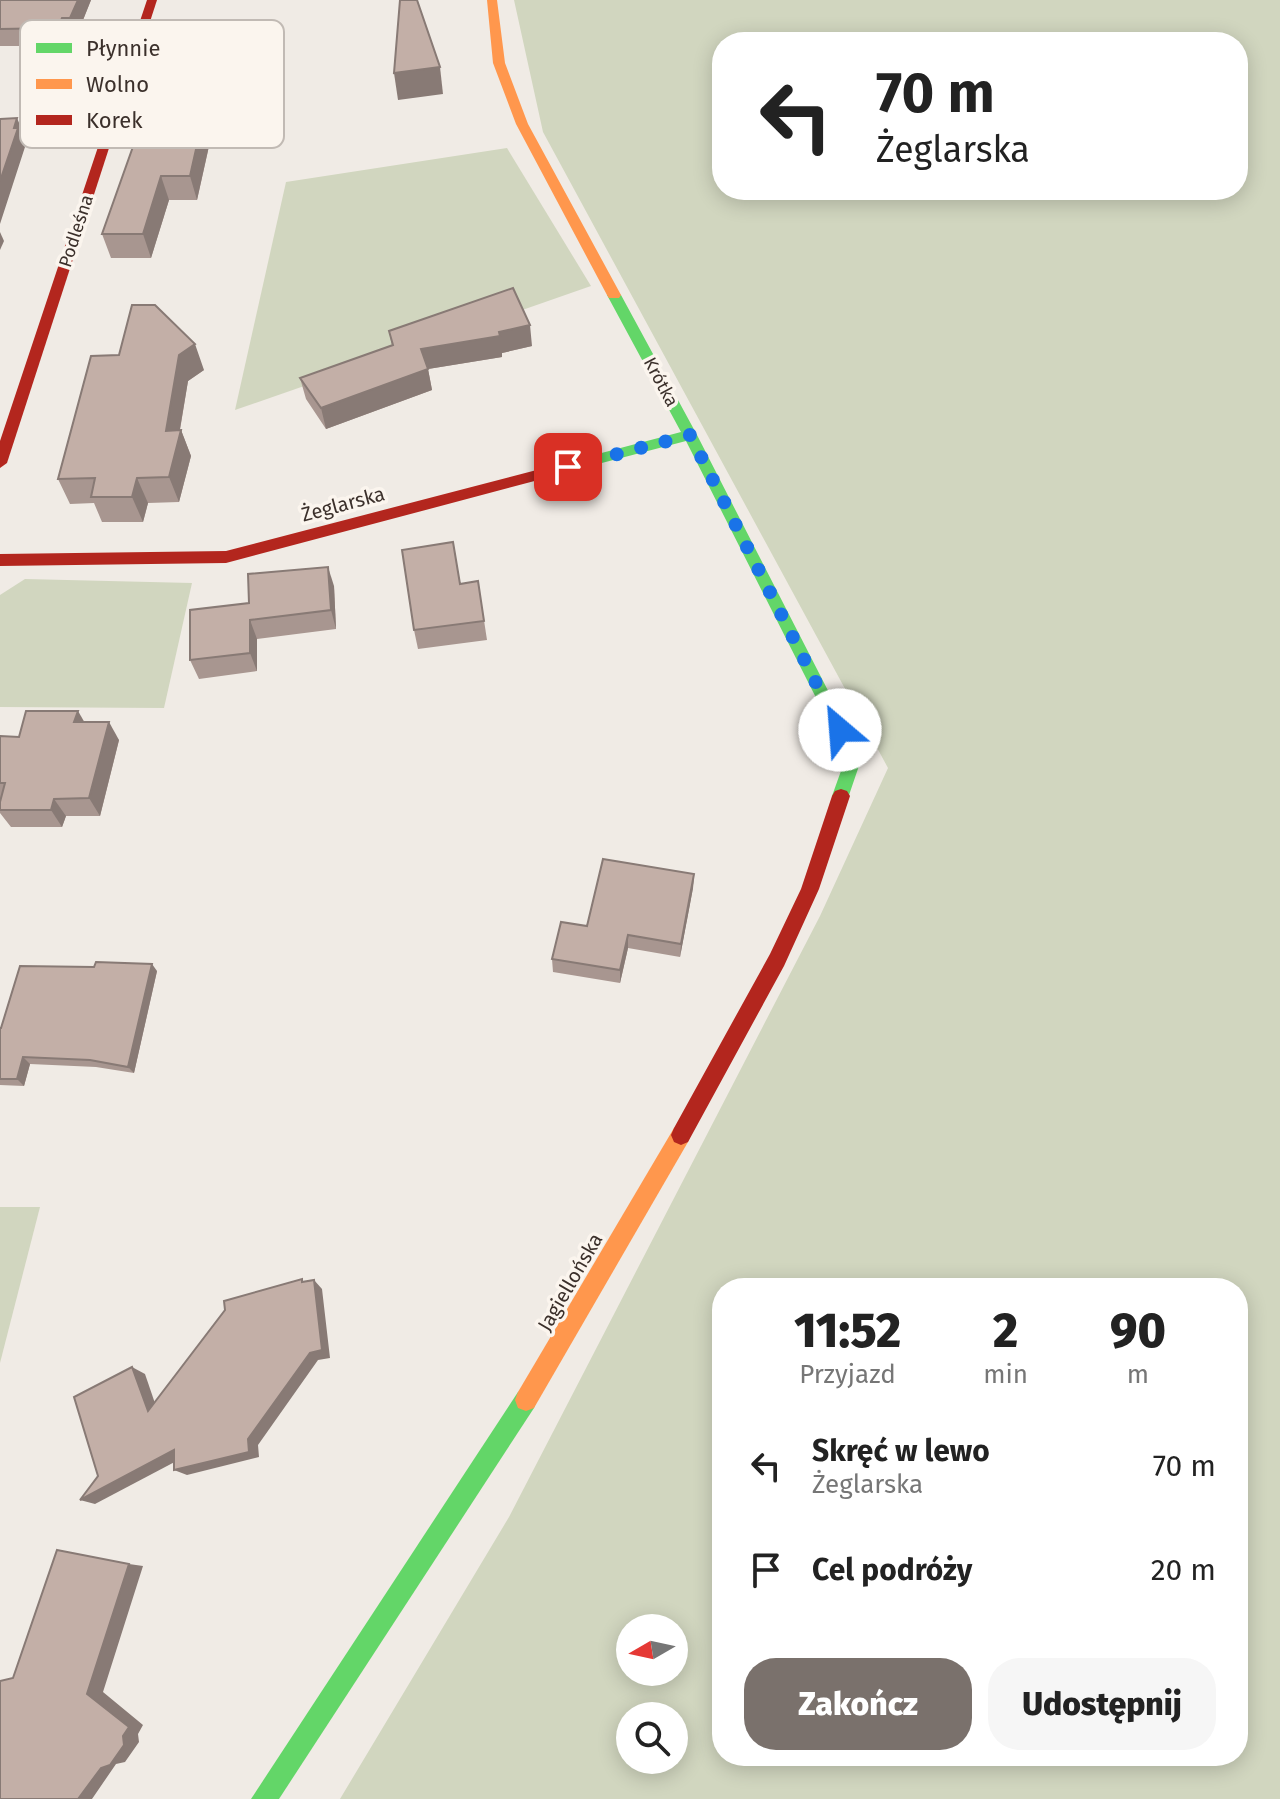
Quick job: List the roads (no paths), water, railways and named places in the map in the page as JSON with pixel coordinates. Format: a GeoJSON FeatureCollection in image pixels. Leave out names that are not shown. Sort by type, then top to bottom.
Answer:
{"type":"FeatureCollection","features":[{"type":"Feature","properties":{"kind":"street","name":"Podleśna"},"geometry":{"type":"LineString","coordinates":[[145,20],[152,0]]}},
{"type":"Feature","properties":{"kind":"street","name":"Krótka"},"geometry":{"type":"LineString","coordinates":[[492,0],[499,63],[522,124],[690,435],[854,757]]}},
{"type":"Feature","properties":{"kind":"street","name":"Podleśna"},"geometry":{"type":"LineString","coordinates":[[0,463],[103,148]]}},
{"type":"Feature","properties":{"kind":"street","name":"Żeglarska"},"geometry":{"type":"LineString","coordinates":[[0,560],[226,557],[690,435]]}},
{"type":"Feature","properties":{"kind":"street","name":"Jagiellońska"},"geometry":{"type":"LineString","coordinates":[[264,1799],[528,1397],[676,1144],[777,960],[810,889],[854,757]]}}]}
